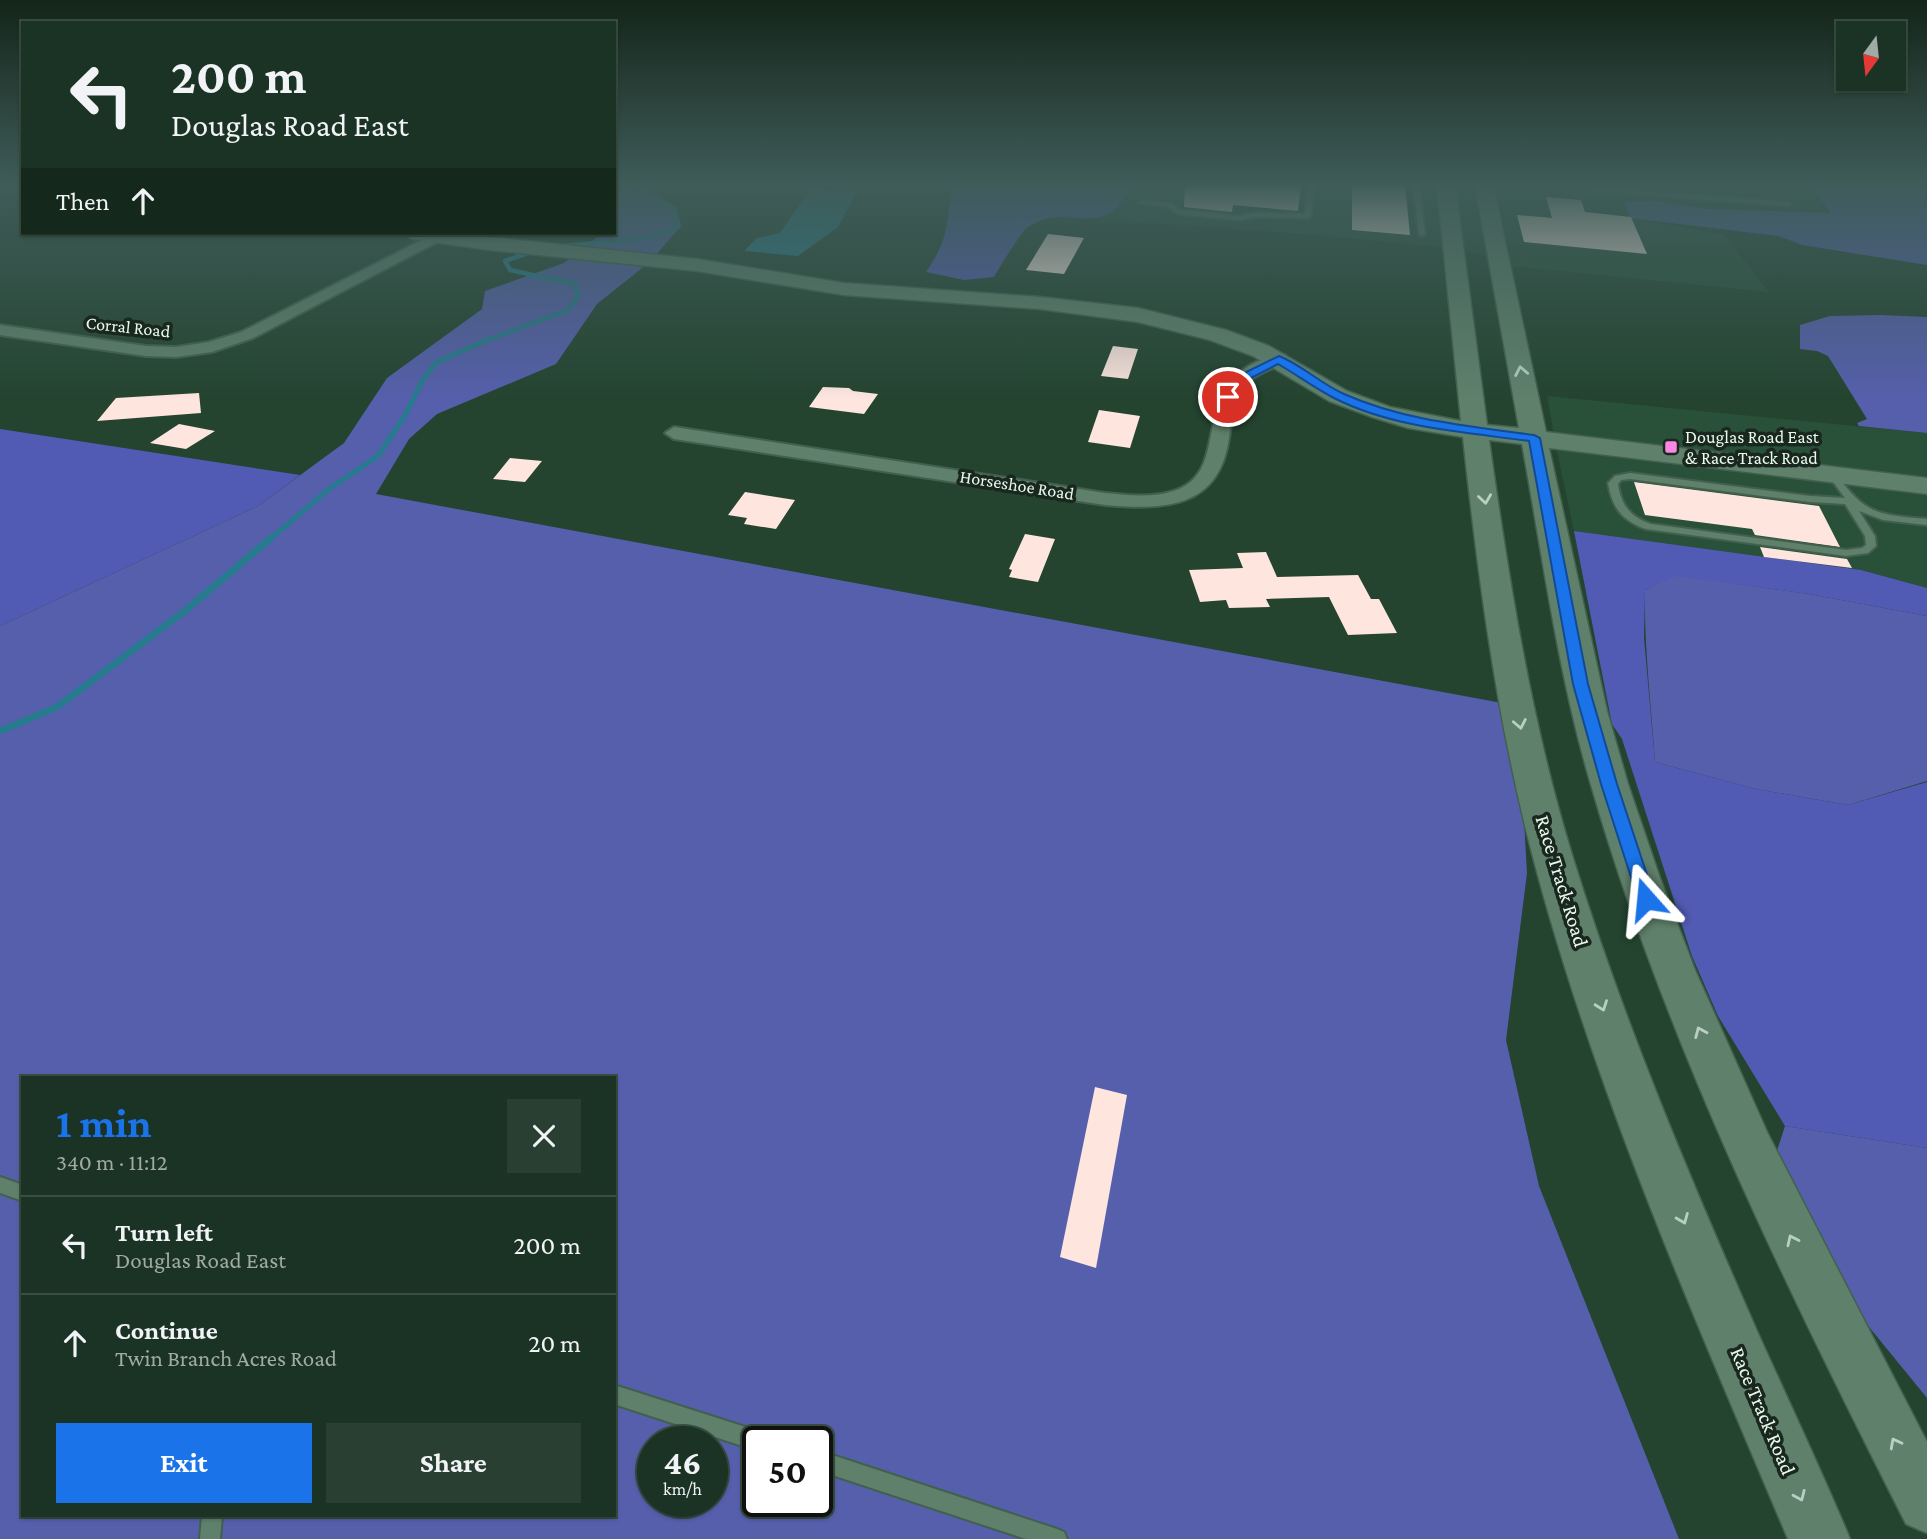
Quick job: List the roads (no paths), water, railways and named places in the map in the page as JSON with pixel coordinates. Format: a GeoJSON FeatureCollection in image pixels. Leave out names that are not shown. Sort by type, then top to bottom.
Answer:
{"type":"FeatureCollection","features":[{"type":"Feature","properties":{"kind":"main road"},"geometry":{"type":"LineString","coordinates":[[621,257],[697,265],[844,289],[1108,310],[1218,335],[1279,359],[1329,391],[1408,420],[1476,431],[1927,486]]}},
{"type":"Feature","properties":{"kind":"main road","name":"Race Track Road"},"geometry":{"type":"LineString","coordinates":[[1455,257],[1505,639],[1520,725],[1538,801],[1579,942],[1647,1132],[1742,1364],[1819,1539]]}},
{"type":"Feature","properties":{"kind":"main road"},"geometry":{"type":"LineString","coordinates":[[1498,257],[1581,684],[1609,784],[1646,899],[1741,1129],[1796,1250],[1927,1503]]}},
{"type":"Feature","properties":{"kind":"street","name":"Corral Road"},"geometry":{"type":"LineString","coordinates":[[0,330],[146,351],[176,352],[212,347],[247,335],[398,257]]}},
{"type":"Feature","properties":{"kind":"street","name":"Horseshoe Road"},"geometry":{"type":"LineString","coordinates":[[674,433],[1105,499],[1154,501],[1187,493],[1207,477],[1214,465],[1228,397],[1234,386],[1257,369],[1279,359]]}},
{"type":"Feature","properties":{"kind":"lane"},"geometry":{"type":"LineString","coordinates":[[1833,475],[1848,501],[1870,536],[1871,546],[1865,551],[1846,553],[1634,523],[1620,510],[1613,483],[1618,478],[1644,477],[1810,499],[1848,501],[1857,508],[1875,514],[1927,522]]}},
{"type":"Feature","properties":{"kind":"lane"},"geometry":{"type":"LineString","coordinates":[[0,1185],[21,1192]]}},
{"type":"Feature","properties":{"kind":"lane"},"geometry":{"type":"LineString","coordinates":[[616,1395],[742,1436]]}},
{"type":"Feature","properties":{"kind":"lane"},"geometry":{"type":"LineString","coordinates":[[833,1465],[1057,1539]]}},
{"type":"Feature","properties":{"kind":"lane"},"geometry":{"type":"LineString","coordinates":[[210,1539],[212,1517]]}},
{"type":"Feature","properties":{"kind":"waterway"},"geometry":{"type":"LineString","coordinates":[[485,341],[568,310],[578,297],[575,284],[510,270],[505,261],[517,257]]}},
{"type":"Feature","properties":{"kind":"waterway"},"geometry":{"type":"LineString","coordinates":[[269,540],[329,489],[378,456],[406,414],[422,381],[437,362],[489,339]]}},
{"type":"Feature","properties":{"kind":"waterway"},"geometry":{"type":"LineString","coordinates":[[0,731],[57,707],[186,610],[271,538]]}},
{"type":"Feature","properties":{"kind":"place","name":"Douglas Road East & Race Track Road"},"geometry":{"type":"Point","coordinates":[1671,447]}}]}
